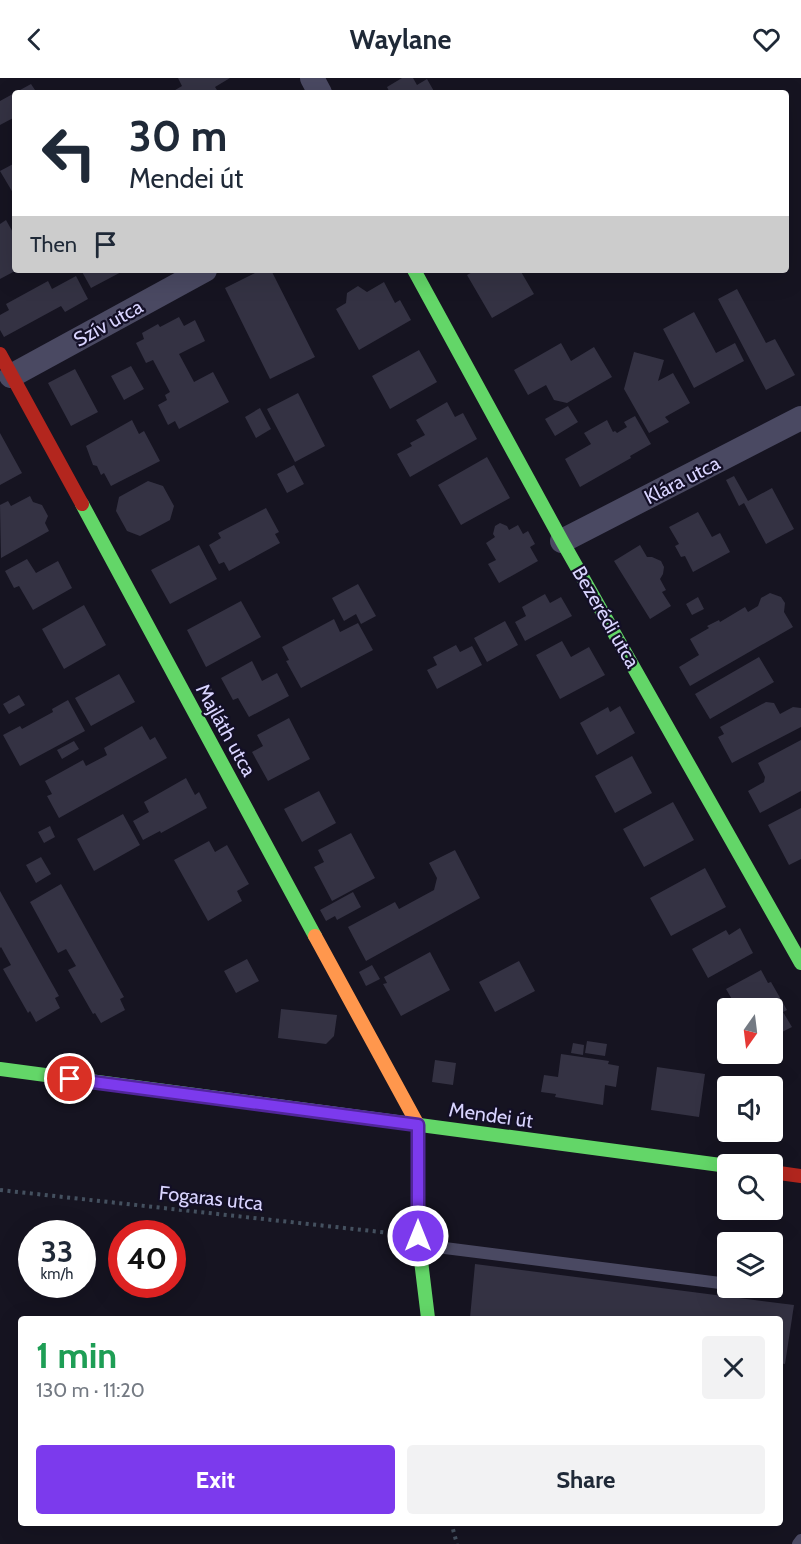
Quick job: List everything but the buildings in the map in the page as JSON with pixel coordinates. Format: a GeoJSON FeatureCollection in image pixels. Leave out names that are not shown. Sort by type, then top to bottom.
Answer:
{"type":"FeatureCollection","features":[{"type":"Feature","properties":{"kind":"street","name":"Szív utca"},"geometry":{"type":"LineString","coordinates":[[11,376],[200,273]]}},
{"type":"Feature","properties":{"kind":"street","name":"Bezerédi utca"},"geometry":{"type":"LineString","coordinates":[[416,273],[562,541],[801,963]]}},
{"type":"Feature","properties":{"kind":"street","name":"Majláth utca"},"geometry":{"type":"LineString","coordinates":[[0,354],[418,1125]]}},
{"type":"Feature","properties":{"kind":"street","name":"Klára utca"},"geometry":{"type":"LineString","coordinates":[[562,541],[801,418]]}},
{"type":"Feature","properties":{"kind":"street","name":"Mendei út"},"geometry":{"type":"LineString","coordinates":[[0,1069],[717,1165]]}},
{"type":"Feature","properties":{"kind":"street"},"geometry":{"type":"LineString","coordinates":[[418,1125],[419,1241],[428,1316]]}},
{"type":"Feature","properties":{"kind":"street"},"geometry":{"type":"LineString","coordinates":[[783,1174],[801,1176]]}},
{"type":"Feature","properties":{"kind":"lane"},"geometry":{"type":"LineString","coordinates":[[419,1241],[717,1282]]}},
{"type":"Feature","properties":{"kind":"lane"},"geometry":{"type":"LineString","coordinates":[[798,1544],[801,1540]]}},
{"type":"Feature","properties":{"kind":"path","name":"Fogaras utca"},"geometry":{"type":"LineString","coordinates":[[0,1190],[419,1241]]}},
{"type":"Feature","properties":{"kind":"path"},"geometry":{"type":"LineString","coordinates":[[452,1526],[457,1544]]}},
{"type":"Feature","properties":{"kind":"traffic: fast"},"geometry":{"type":"LineString","coordinates":[[416,273],[562,541],[801,963]]}},
{"type":"Feature","properties":{"kind":"traffic: fast"},"geometry":{"type":"LineString","coordinates":[[82,504],[315,936]]}},
{"type":"Feature","properties":{"kind":"traffic: fast"},"geometry":{"type":"LineString","coordinates":[[0,1069],[717,1165]]}},
{"type":"Feature","properties":{"kind":"traffic: fast"},"geometry":{"type":"LineString","coordinates":[[418,1190],[418,1236],[428,1316]]}},
{"type":"Feature","properties":{"kind":"traffic: slow"},"geometry":{"type":"LineString","coordinates":[[315,936],[418,1125],[418,1190]]}},
{"type":"Feature","properties":{"kind":"traffic: jam"},"geometry":{"type":"LineString","coordinates":[[0,354],[82,504]]}},
{"type":"Feature","properties":{"kind":"traffic: jam"},"geometry":{"type":"LineString","coordinates":[[783,1174],[801,1176]]}},
{"type":"Feature","properties":{"kind":"route"},"geometry":{"type":"LineString","coordinates":[[70,1079],[418,1125],[418,1236]]}}]}
